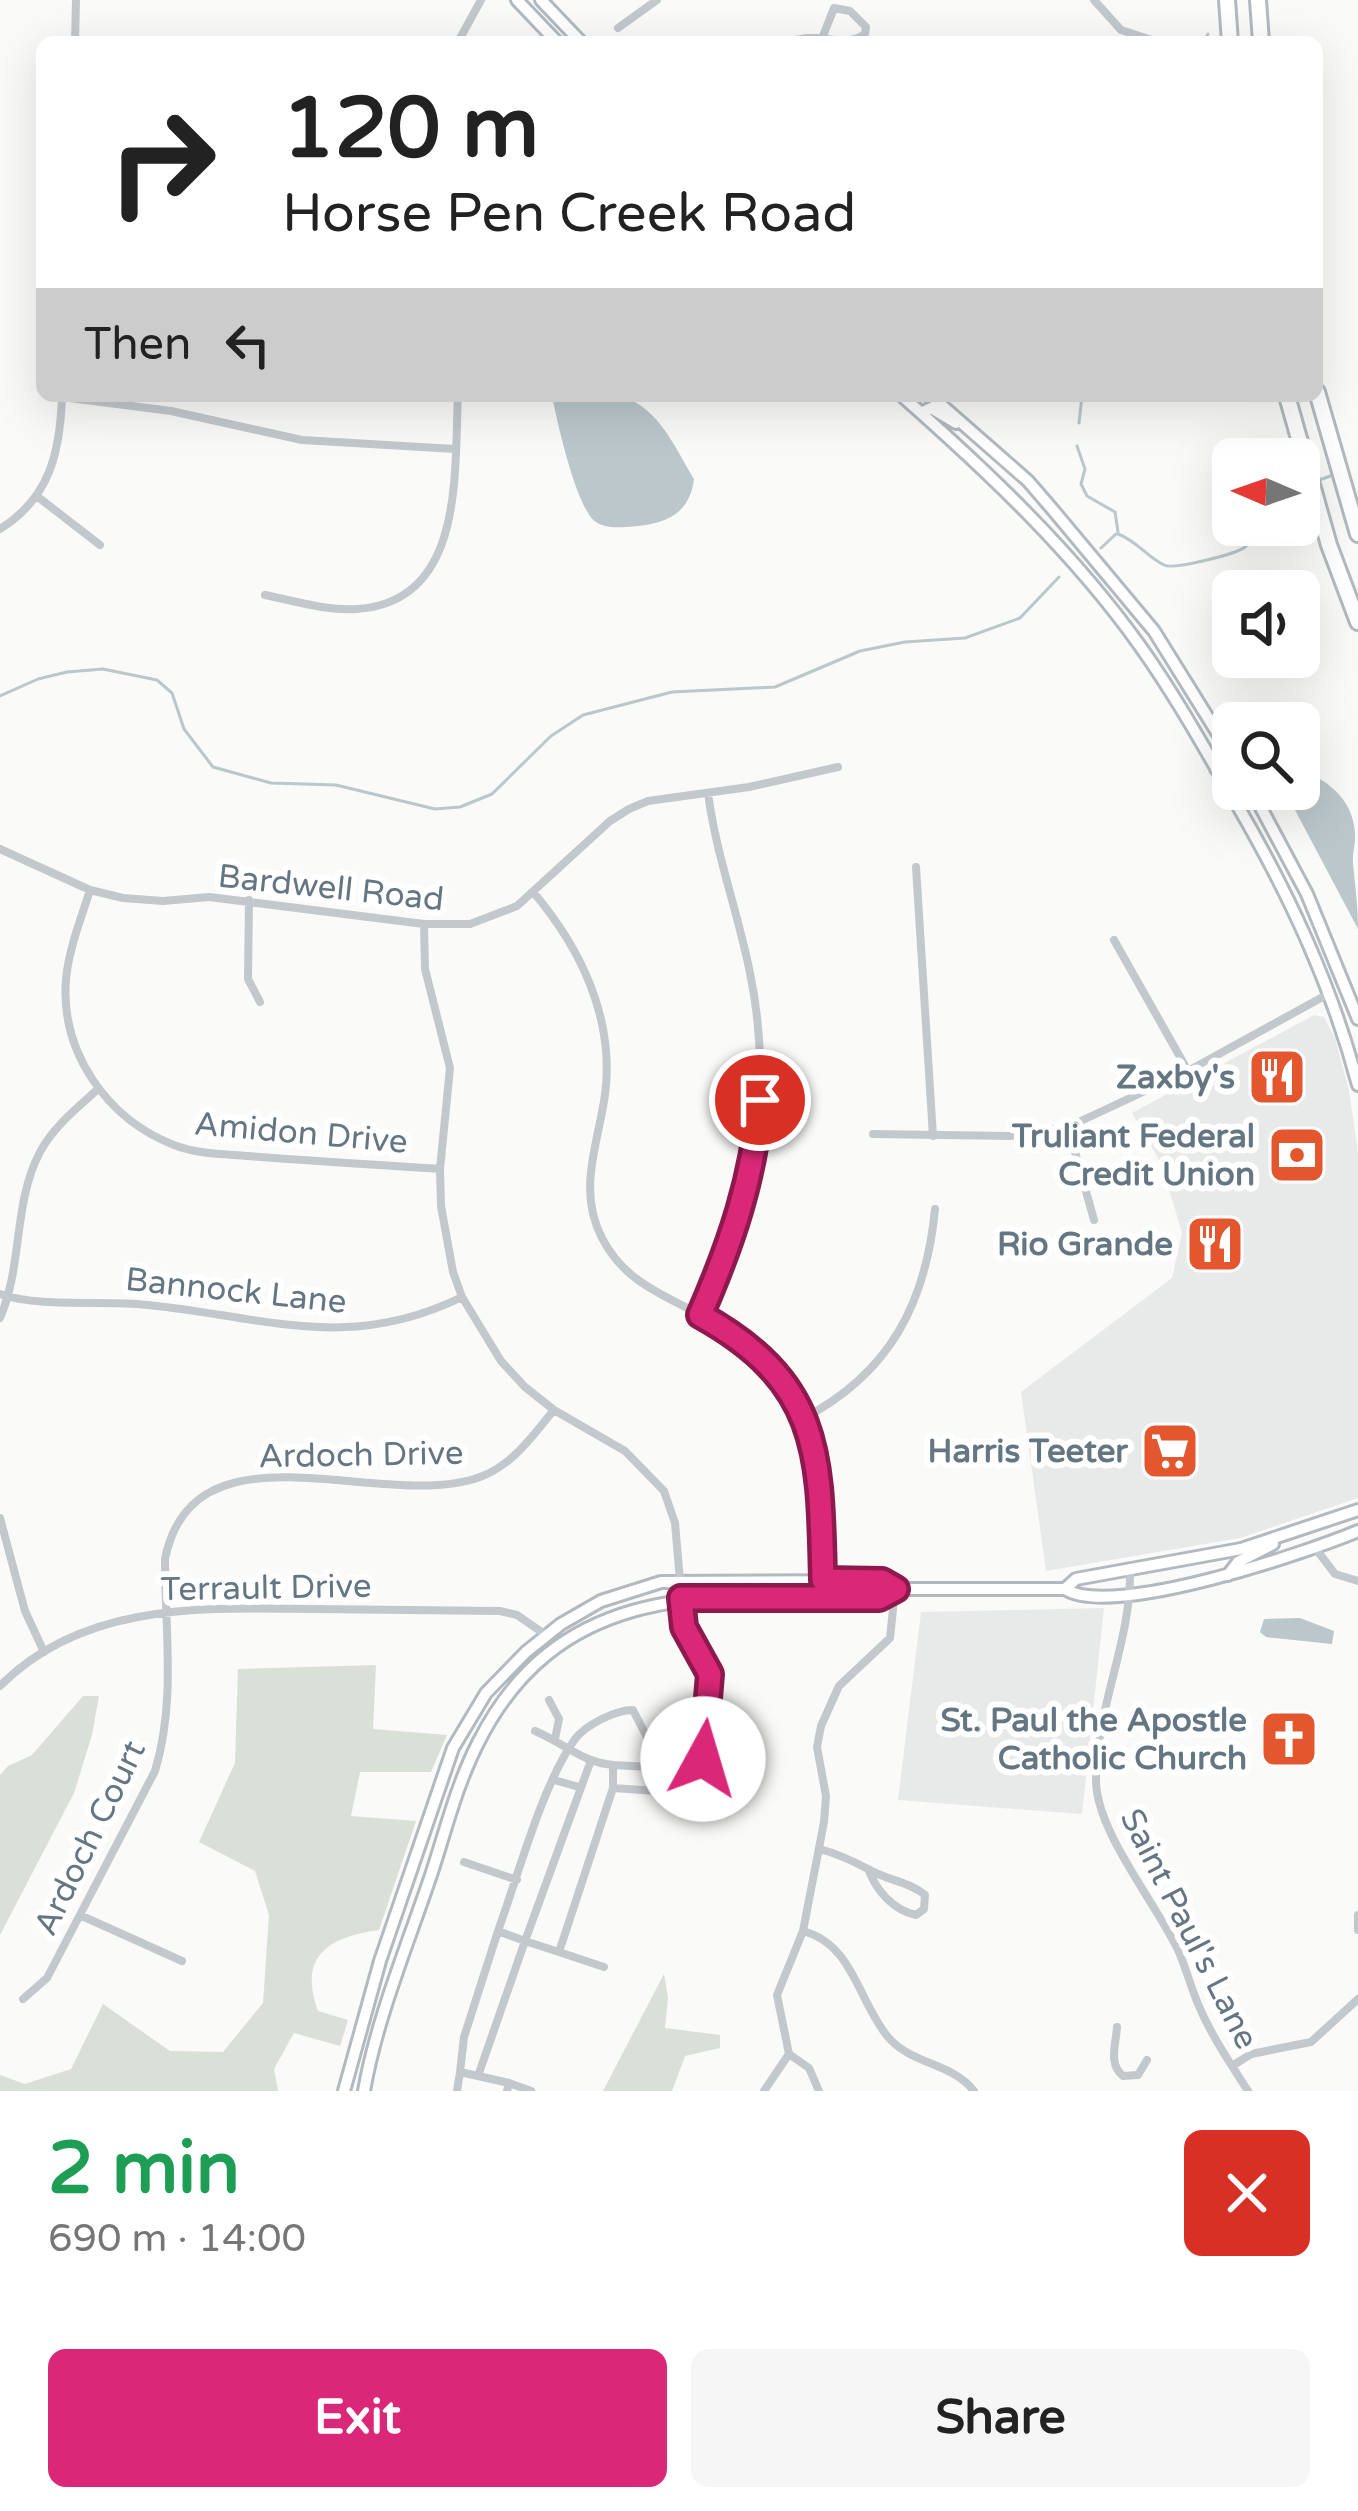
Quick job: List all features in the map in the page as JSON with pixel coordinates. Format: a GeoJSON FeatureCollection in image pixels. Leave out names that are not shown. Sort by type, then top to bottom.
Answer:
{"type":"FeatureCollection","features":[{"type":"Feature","properties":{"kind":"highway"},"geometry":{"type":"LineString","coordinates":[[1227,0],[1230,36]]}},
{"type":"Feature","properties":{"kind":"highway"},"geometry":{"type":"LineString","coordinates":[[1258,0],[1261,36]]}},
{"type":"Feature","properties":{"kind":"highway"},"geometry":{"type":"LineString","coordinates":[[1289,402],[1329,545],[1358,622]]}},
{"type":"Feature","properties":{"kind":"highway"},"geometry":{"type":"LineString","coordinates":[[1320,402],[1358,534]]}},
{"type":"Feature","properties":{"kind":"street"},"geometry":{"type":"LineString","coordinates":[[75,36],[76,0]]}},
{"type":"Feature","properties":{"kind":"street"},"geometry":{"type":"LineString","coordinates":[[461,36],[482,0]]}},
{"type":"Feature","properties":{"kind":"street"},"geometry":{"type":"LineString","coordinates":[[517,0],[550,36]]}},
{"type":"Feature","properties":{"kind":"street"},"geometry":{"type":"LineString","coordinates":[[541,0],[575,36]]}},
{"type":"Feature","properties":{"kind":"street"},"geometry":{"type":"LineString","coordinates":[[1094,0],[1121,30],[1139,36]]}},
{"type":"Feature","properties":{"kind":"street"},"geometry":{"type":"LineString","coordinates":[[618,28],[654,1]]}},
{"type":"Feature","properties":{"kind":"street"},"geometry":{"type":"LineString","coordinates":[[823,36],[834,8],[850,11],[866,26],[861,36]]}},
{"type":"Feature","properties":{"kind":"street"},"geometry":{"type":"LineString","coordinates":[[0,529],[38,497],[59,443],[62,402]]}},
{"type":"Feature","properties":{"kind":"street"},"geometry":{"type":"LineString","coordinates":[[106,402],[302,440],[455,449]]}},
{"type":"Feature","properties":{"kind":"street"},"geometry":{"type":"LineString","coordinates":[[265,596],[354,610],[378,605],[411,588],[435,562],[450,523],[458,402]]}},
{"type":"Feature","properties":{"kind":"street"},"geometry":{"type":"LineString","coordinates":[[909,402],[1008,492],[1137,641],[1212,763]]}},
{"type":"Feature","properties":{"kind":"street"},"geometry":{"type":"LineString","coordinates":[[938,402],[1053,510],[1154,632],[1212,725]]}},
{"type":"Feature","properties":{"kind":"street"},"geometry":{"type":"LineString","coordinates":[[921,413],[931,408],[965,426]]}},
{"type":"Feature","properties":{"kind":"street"},"geometry":{"type":"LineString","coordinates":[[969,455],[1003,477],[1011,468]]}},
{"type":"Feature","properties":{"kind":"street"},"geometry":{"type":"LineString","coordinates":[[38,497],[100,545]]}},
{"type":"Feature","properties":{"kind":"street","name":"Bardwell Road"},"geometry":{"type":"LineString","coordinates":[[0,850],[90,890],[123,898],[249,900],[424,924],[470,925],[503,914],[534,893],[629,809],[838,767]]}},
{"type":"Feature","properties":{"kind":"street"},"geometry":{"type":"LineString","coordinates":[[700,1315],[740,1218],[757,1136],[762,1058],[749,968],[715,844],[708,793]]}},
{"type":"Feature","properties":{"kind":"street"},"geometry":{"type":"LineString","coordinates":[[1239,810],[1282,886],[1330,993],[1358,1084]]}},
{"type":"Feature","properties":{"kind":"street"},"geometry":{"type":"LineString","coordinates":[[1263,810],[1352,984],[1358,1019]]}},
{"type":"Feature","properties":{"kind":"street"},"geometry":{"type":"LineString","coordinates":[[916,867],[933,1136]]}},
{"type":"Feature","properties":{"kind":"street","name":"Amidon Drive"},"geometry":{"type":"LineString","coordinates":[[90,890],[71,950],[66,1005],[79,1057],[98,1089],[120,1112],[177,1147],[214,1154],[440,1169]]}},
{"type":"Feature","properties":{"kind":"street"},"geometry":{"type":"LineString","coordinates":[[534,893],[562,926],[582,962],[601,1018],[605,1093],[589,1185],[594,1219],[615,1259],[634,1280],[739,1337],[781,1381],[804,1418],[820,1475],[823,1580]]}},
{"type":"Feature","properties":{"kind":"street"},"geometry":{"type":"LineString","coordinates":[[249,900],[248,979],[260,1002]]}},
{"type":"Feature","properties":{"kind":"street"},"geometry":{"type":"LineString","coordinates":[[424,924],[425,971],[450,1068],[440,1169],[446,1245],[462,1297],[501,1360],[554,1410],[625,1451],[664,1491],[675,1523],[684,1627],[710,1674],[700,1794],[613,1787]]}},
{"type":"Feature","properties":{"kind":"street"},"geometry":{"type":"LineString","coordinates":[[1114,940],[1188,1071]]}},
{"type":"Feature","properties":{"kind":"street"},"geometry":{"type":"LineString","coordinates":[[873,1134],[1010,1136],[1068,1127],[1188,1071],[1352,984]]}},
{"type":"Feature","properties":{"kind":"street"},"geometry":{"type":"LineString","coordinates":[[0,1318],[31,1174],[58,1126],[98,1089]]}},
{"type":"Feature","properties":{"kind":"street"},"geometry":{"type":"LineString","coordinates":[[1068,1127],[1094,1220]]}},
{"type":"Feature","properties":{"kind":"street"},"geometry":{"type":"LineString","coordinates":[[804,1418],[839,1399],[874,1366],[906,1320],[924,1278],[935,1209]]}},
{"type":"Feature","properties":{"kind":"street","name":"Bannock Lane"},"geometry":{"type":"LineString","coordinates":[[4,1295],[154,1306],[267,1324],[362,1328],[404,1322],[462,1297]]}},
{"type":"Feature","properties":{"kind":"street","name":"Ardoch Drive"},"geometry":{"type":"LineString","coordinates":[[165,1611],[170,1537],[187,1508],[207,1490],[244,1480],[418,1485],[478,1478],[513,1457],[554,1410]]}},
{"type":"Feature","properties":{"kind":"street"},"geometry":{"type":"LineString","coordinates":[[1065,1589],[1076,1579],[1208,1557],[1358,1510]]}},
{"type":"Feature","properties":{"kind":"street"},"geometry":{"type":"LineString","coordinates":[[0,1518],[25,1611],[44,1652]]}},
{"type":"Feature","properties":{"kind":"street"},"geometry":{"type":"LineString","coordinates":[[364,2091],[464,1772],[494,1714],[547,1657],[581,1631],[625,1612],[681,1598],[879,1598],[896,1589],[1065,1589],[1078,1597],[1130,1593],[1228,1575],[1358,1532]]}},
{"type":"Feature","properties":{"kind":"street"},"geometry":{"type":"LineString","coordinates":[[1228,1575],[1234,1564],[1286,1535]]}},
{"type":"Feature","properties":{"kind":"street"},"geometry":{"type":"LineString","coordinates":[[1316,1549],[1335,1574],[1358,1581]]}},
{"type":"Feature","properties":{"kind":"street"},"geometry":{"type":"LineString","coordinates":[[1194,1583],[1205,1571],[1208,1557]]}},
{"type":"Feature","properties":{"kind":"street","name":"Saint Paul's Lane"},"geometry":{"type":"LineString","coordinates":[[1130,1572],[1130,1593],[1103,1708],[1098,1799],[1108,1826],[1178,1951],[1198,2004],[1248,2091]]}},
{"type":"Feature","properties":{"kind":"street"},"geometry":{"type":"LineString","coordinates":[[344,2091],[380,1961],[453,1748],[486,1693],[546,1635],[602,1601],[680,1579],[882,1581],[896,1589]]}},
{"type":"Feature","properties":{"kind":"street"},"geometry":{"type":"LineString","coordinates":[[820,2091],[809,2068],[789,2054],[777,1995],[803,1930],[820,1849],[826,1808],[818,1757],[821,1726],[839,1686],[890,1638],[896,1589]]}},
{"type":"Feature","properties":{"kind":"street","name":"Terrault Drive"},"geometry":{"type":"LineString","coordinates":[[0,1686],[44,1652],[124,1618],[165,1611],[500,1611],[517,1615],[546,1635]]}},
{"type":"Feature","properties":{"kind":"street","name":"Ardoch Court"},"geometry":{"type":"LineString","coordinates":[[23,2000],[47,1978],[155,1771],[169,1696],[165,1611]]}},
{"type":"Feature","properties":{"kind":"street"},"geometry":{"type":"LineString","coordinates":[[549,1700],[559,1719],[555,1738]]}},
{"type":"Feature","properties":{"kind":"street"},"geometry":{"type":"LineString","coordinates":[[457,2091],[464,2037],[498,1931],[573,1741],[590,1727],[623,1710],[633,1710],[657,1766]]}},
{"type":"Feature","properties":{"kind":"street"},"geometry":{"type":"LineString","coordinates":[[535,1731],[555,1738],[590,1763],[702,1770]]}},
{"type":"Feature","properties":{"kind":"street"},"geometry":{"type":"LineString","coordinates":[[478,2076],[590,1763]]}},
{"type":"Feature","properties":{"kind":"street"},"geometry":{"type":"LineString","coordinates":[[559,1952],[613,1787],[613,1765]]}},
{"type":"Feature","properties":{"kind":"street"},"geometry":{"type":"LineString","coordinates":[[554,1780],[579,1787]]}},
{"type":"Feature","properties":{"kind":"street"},"geometry":{"type":"LineString","coordinates":[[820,1849],[922,1892],[924,1910],[912,1915],[894,1904],[874,1883],[869,1870]]}},
{"type":"Feature","properties":{"kind":"street"},"geometry":{"type":"LineString","coordinates":[[464,1862],[517,1880]]}},
{"type":"Feature","properties":{"kind":"street"},"geometry":{"type":"LineString","coordinates":[[1358,1915],[1358,1930]]}},
{"type":"Feature","properties":{"kind":"street"},"geometry":{"type":"LineString","coordinates":[[82,1916],[182,1961]]}},
{"type":"Feature","properties":{"kind":"street"},"geometry":{"type":"LineString","coordinates":[[803,1930],[836,1946],[872,2014],[894,2043],[911,2056],[948,2069],[974,2091]]}},
{"type":"Feature","properties":{"kind":"street"},"geometry":{"type":"LineString","coordinates":[[498,1931],[604,1967]]}},
{"type":"Feature","properties":{"kind":"street"},"geometry":{"type":"LineString","coordinates":[[1232,2066],[1251,2054],[1311,2042],[1358,1999]]}},
{"type":"Feature","properties":{"kind":"street"},"geometry":{"type":"LineString","coordinates":[[1117,2026],[1117,2071],[1123,2076],[1138,2075],[1148,2060]]}},
{"type":"Feature","properties":{"kind":"street"},"geometry":{"type":"LineString","coordinates":[[764,2091],[789,2054]]}},
{"type":"Feature","properties":{"kind":"street"},"geometry":{"type":"LineString","coordinates":[[460,2072],[532,2091]]}},
{"type":"Feature","properties":{"kind":"shaded area"},"geometry":{"type":"Polygon","coordinates":[[[553,402],[635,402],[664,429],[694,479],[686,503],[670,517],[649,524],[601,525],[584,505],[553,402]]]}},
{"type":"Feature","properties":{"kind":"shaded area"},"geometry":{"type":"Polygon","coordinates":[[[1320,780],[1337,792],[1351,815],[1358,929],[1295,810],[1320,810],[1320,780]]]}},
{"type":"Feature","properties":{"kind":"shaded area"},"geometry":{"type":"Polygon","coordinates":[[[1314,1015],[1324,1017],[1335,1038],[1358,1153],[1358,1498],[1240,1538],[1046,1571],[1021,1392],[1172,1278],[1182,1233],[1162,1165],[1132,1113],[1314,1015]]]}},
{"type":"Feature","properties":{"kind":"shaded area"},"geometry":{"type":"Polygon","coordinates":[[[1104,1608],[1082,1814],[898,1800],[921,1612],[1104,1608]]]}},
{"type":"Feature","properties":{"kind":"shaded area"},"geometry":{"type":"Polygon","coordinates":[[[1300,1618],[1334,1631],[1332,1644],[1266,1637],[1260,1632],[1264,1619],[1300,1618]]]}},
{"type":"Feature","properties":{"kind":"shaded area"},"geometry":{"type":"Polygon","coordinates":[[[376,1665],[373,1729],[447,1735],[431,1772],[360,1772],[351,1816],[416,1821],[379,1930],[332,1944],[315,1963],[313,1992],[318,2011],[348,2020],[340,2046],[294,2033],[274,2069],[278,2091],[0,2091],[0,2075],[25,2084],[71,2069],[103,2004],[170,2051],[223,2052],[263,2003],[269,1915],[255,1871],[199,1842],[235,1763],[238,1669],[376,1665]]]}},
{"type":"Feature","properties":{"kind":"shaded area"},"geometry":{"type":"Polygon","coordinates":[[[83,1696],[99,1696],[74,1793],[0,1935],[0,1775],[32,1755],[83,1696]]]}},
{"type":"Feature","properties":{"kind":"shaded area"},"geometry":{"type":"Polygon","coordinates":[[[664,1974],[665,2028],[720,2035],[720,2048],[685,2056],[672,2091],[603,2091],[664,1974]]]}},
{"type":"Feature","properties":{"kind":"waterway"},"geometry":{"type":"LineString","coordinates":[[1079,423],[1081,402]]}},
{"type":"Feature","properties":{"kind":"waterway"},"geometry":{"type":"LineString","coordinates":[[1077,446],[1085,469],[1081,484],[1087,496],[1115,512],[1118,532]]}},
{"type":"Feature","properties":{"kind":"waterway"},"geometry":{"type":"LineString","coordinates":[[1320,480],[1333,475]]}},
{"type":"Feature","properties":{"kind":"waterway"},"geometry":{"type":"LineString","coordinates":[[1101,548],[1116,534]]}},
{"type":"Feature","properties":{"kind":"waterway"},"geometry":{"type":"LineString","coordinates":[[1118,534],[1170,566],[1246,546]]}},
{"type":"Feature","properties":{"kind":"waterway"},"geometry":{"type":"LineString","coordinates":[[0,696],[67,672],[103,669],[157,680],[172,693],[184,729],[213,767],[271,783],[336,785],[435,809],[460,807],[492,794],[551,736],[583,715],[672,692],[775,687],[860,651],[965,638],[1020,618],[1059,577]]}},
{"type":"Feature","properties":{"kind":"place","name":"Zaxby's"},"geometry":{"type":"Point","coordinates":[1277,1077]}},
{"type":"Feature","properties":{"kind":"place","name":"Truliant Federal Credit Union"},"geometry":{"type":"Point","coordinates":[1297,1155]}},
{"type":"Feature","properties":{"kind":"place","name":"Rio Grande"},"geometry":{"type":"Point","coordinates":[1215,1244]}},
{"type":"Feature","properties":{"kind":"place","name":"Harris Teeter"},"geometry":{"type":"Point","coordinates":[1170,1451]}},
{"type":"Feature","properties":{"kind":"place","name":"St. Paul the Apostle Catholic Church"},"geometry":{"type":"Point","coordinates":[1289,1739]}},
{"type":"Feature","properties":{"kind":"route"},"geometry":{"type":"LineString","coordinates":[[703,1759],[710,1674],[684,1627],[681,1598],[879,1598],[896,1589],[882,1581],[823,1580],[820,1475],[804,1418],[758,1355],[739,1337],[700,1315],[740,1218],[760,1100]]}}]}
